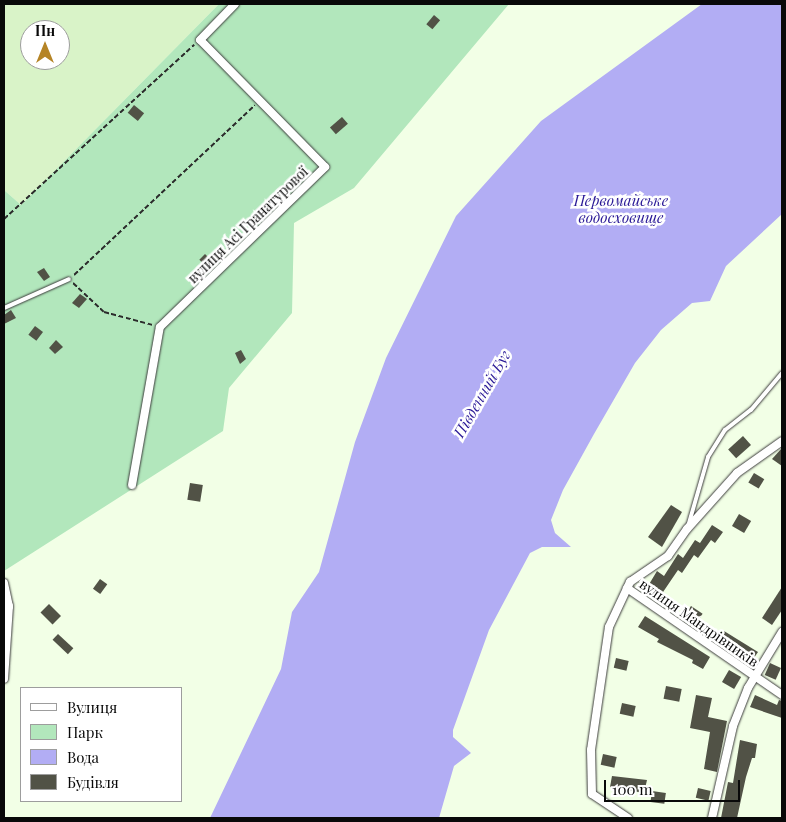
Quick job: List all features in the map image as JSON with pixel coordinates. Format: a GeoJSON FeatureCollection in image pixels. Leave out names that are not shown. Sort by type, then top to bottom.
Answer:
{"type":"FeatureCollection","features":[{"type":"Feature","properties":{"kind":"street"},"geometry":{"type":"LineString","coordinates":[[208,32],[235,4]]}},
{"type":"Feature","properties":{"kind":"street","name":"вулиця Асі Гранатурової"},"geometry":{"type":"LineString","coordinates":[[160,327],[326,166],[200,40],[208,32]]}},
{"type":"Feature","properties":{"kind":"street"},"geometry":{"type":"LineString","coordinates":[[132,486],[160,327]]}},
{"type":"Feature","properties":{"kind":"street"},"geometry":{"type":"LineString","coordinates":[[628,818],[592,794],[591,750],[609,627],[630,582],[668,556],[687,529],[737,473],[782,441]]}},
{"type":"Feature","properties":{"kind":"street"},"geometry":{"type":"LineString","coordinates":[[4,584],[9,606],[4,678]]}},
{"type":"Feature","properties":{"kind":"street","name":"вулиця Мандрівників"},"geometry":{"type":"LineString","coordinates":[[627,588],[754,678],[782,695]]}},
{"type":"Feature","properties":{"kind":"street"},"geometry":{"type":"LineString","coordinates":[[712,818],[734,726],[754,678],[782,632]]}},
{"type":"Feature","properties":{"kind":"lane"},"geometry":{"type":"LineString","coordinates":[[4,308],[69,279]]}},
{"type":"Feature","properties":{"kind":"lane"},"geometry":{"type":"LineString","coordinates":[[687,529],[702,486],[708,457],[725,430],[752,410],[782,373]]}},
{"type":"Feature","properties":{"kind":"path"},"geometry":{"type":"LineString","coordinates":[[4,219],[208,32]]}},
{"type":"Feature","properties":{"kind":"path"},"geometry":{"type":"LineString","coordinates":[[160,327],[104,312],[69,279],[260,100]]}},
{"type":"Feature","properties":{"kind":"green space"},"geometry":{"type":"Polygon","coordinates":[[[4,4],[219,4],[21,205],[4,190],[4,4]]]}},
{"type":"Feature","properties":{"kind":"green space"},"geometry":{"type":"Polygon","coordinates":[[[219,4],[509,4],[354,188],[294,223],[292,313],[229,388],[223,431],[4,571],[4,190],[21,205],[219,4]]]}},
{"type":"Feature","properties":{"kind":"water","name":"Первомайське водосховище"},"geometry":{"type":"Polygon","coordinates":[[[702,4],[782,4],[782,214],[726,266],[710,301],[692,303],[661,330],[635,363],[594,434],[563,490],[551,520],[555,533],[571,547],[542,547],[530,553],[489,630],[453,730],[453,737],[471,753],[454,766],[439,818],[210,818],[281,669],[292,612],[319,572],[355,442],[386,358],[456,216],[541,121],[702,4]]]}},
{"type":"Feature","properties":{"kind":"building"},"geometry":{"type":"Polygon","coordinates":[[[434,15],[440,20],[432,29],[426,24],[434,15]]]}},
{"type":"Feature","properties":{"kind":"building"},"geometry":{"type":"Polygon","coordinates":[[[134,105],[144,113],[138,121],[128,113],[134,105]]]}},
{"type":"Feature","properties":{"kind":"building"},"geometry":{"type":"Polygon","coordinates":[[[342,117],[348,124],[336,134],[330,127],[342,117]]]}},
{"type":"Feature","properties":{"kind":"building"},"geometry":{"type":"Polygon","coordinates":[[[205,254],[214,263],[209,269],[199,260],[205,254]]]}},
{"type":"Feature","properties":{"kind":"building"},"geometry":{"type":"Polygon","coordinates":[[[44,268],[50,277],[44,281],[37,272],[44,268]]]}},
{"type":"Feature","properties":{"kind":"building"},"geometry":{"type":"Polygon","coordinates":[[[80,294],[87,299],[79,308],[72,303],[80,294]]]}},
{"type":"Feature","properties":{"kind":"building"},"geometry":{"type":"Polygon","coordinates":[[[11,310],[16,318],[4,324],[4,315],[11,310]]]}},
{"type":"Feature","properties":{"kind":"building"},"geometry":{"type":"Polygon","coordinates":[[[35,326],[43,332],[36,341],[28,335],[35,326]]]}},
{"type":"Feature","properties":{"kind":"building"},"geometry":{"type":"Polygon","coordinates":[[[56,340],[63,347],[55,354],[49,348],[56,340]]]}},
{"type":"Feature","properties":{"kind":"building"},"geometry":{"type":"Polygon","coordinates":[[[241,350],[246,359],[240,364],[235,353],[241,350]]]}},
{"type":"Feature","properties":{"kind":"building"},"geometry":{"type":"Polygon","coordinates":[[[743,436],[751,445],[736,458],[728,449],[743,436]]]}},
{"type":"Feature","properties":{"kind":"building"},"geometry":{"type":"Polygon","coordinates":[[[782,448],[782,466],[772,459],[782,448]]]}},
{"type":"Feature","properties":{"kind":"building"},"geometry":{"type":"Polygon","coordinates":[[[754,473],[764,479],[759,489],[748,482],[754,473]]]}},
{"type":"Feature","properties":{"kind":"building"},"geometry":{"type":"Polygon","coordinates":[[[190,483],[203,485],[200,502],[187,500],[190,483]]]}},
{"type":"Feature","properties":{"kind":"building"},"geometry":{"type":"Polygon","coordinates":[[[671,505],[682,512],[662,547],[648,537],[671,505]]]}},
{"type":"Feature","properties":{"kind":"building"},"geometry":{"type":"Polygon","coordinates":[[[739,514],[751,521],[744,533],[732,526],[739,514]]]}},
{"type":"Feature","properties":{"kind":"building"},"geometry":{"type":"Polygon","coordinates":[[[712,525],[723,532],[715,543],[711,540],[698,558],[694,555],[682,573],[678,570],[661,595],[648,586],[657,571],[664,576],[678,554],[683,558],[695,540],[700,543],[712,525]]]}},
{"type":"Feature","properties":{"kind":"building"},"geometry":{"type":"Polygon","coordinates":[[[100,579],[107,584],[100,594],[93,589],[100,579]]]}},
{"type":"Feature","properties":{"kind":"building"},"geometry":{"type":"Polygon","coordinates":[[[782,587],[782,610],[772,625],[762,618],[782,587]]]}},
{"type":"Feature","properties":{"kind":"building"},"geometry":{"type":"Polygon","coordinates":[[[49,604],[61,616],[53,625],[41,612],[49,604]]]}},
{"type":"Feature","properties":{"kind":"building"},"geometry":{"type":"Polygon","coordinates":[[[691,606],[703,614],[694,627],[682,619],[691,606]]]}},
{"type":"Feature","properties":{"kind":"building"},"geometry":{"type":"Polygon","coordinates":[[[645,616],[710,657],[703,669],[692,663],[693,660],[657,642],[659,639],[638,627],[645,616]]]}},
{"type":"Feature","properties":{"kind":"building"},"geometry":{"type":"Polygon","coordinates":[[[724,631],[758,652],[749,665],[718,641],[724,631]]]}},
{"type":"Feature","properties":{"kind":"building"},"geometry":{"type":"Polygon","coordinates":[[[58,634],[73,648],[68,654],[53,640],[58,634]]]}},
{"type":"Feature","properties":{"kind":"building"},"geometry":{"type":"Polygon","coordinates":[[[616,658],[629,661],[626,671],[614,668],[616,658]]]}},
{"type":"Feature","properties":{"kind":"building"},"geometry":{"type":"Polygon","coordinates":[[[770,663],[781,668],[776,680],[765,675],[770,663]]]}},
{"type":"Feature","properties":{"kind":"building"},"geometry":{"type":"Polygon","coordinates":[[[729,670],[741,677],[734,689],[722,682],[729,670]]]}},
{"type":"Feature","properties":{"kind":"building"},"geometry":{"type":"Polygon","coordinates":[[[666,686],[682,689],[679,702],[664,699],[666,686]]]}},
{"type":"Feature","properties":{"kind":"building"},"geometry":{"type":"Polygon","coordinates":[[[696,695],[712,698],[708,717],[727,721],[717,772],[704,769],[710,732],[690,728],[696,695]]]}},
{"type":"Feature","properties":{"kind":"building"},"geometry":{"type":"Polygon","coordinates":[[[755,695],[777,705],[779,700],[782,701],[782,718],[750,707],[755,695]]]}},
{"type":"Feature","properties":{"kind":"building"},"geometry":{"type":"Polygon","coordinates":[[[622,703],[636,706],[633,717],[620,714],[622,703]]]}},
{"type":"Feature","properties":{"kind":"building"},"geometry":{"type":"Polygon","coordinates":[[[740,740],[757,744],[755,758],[752,758],[746,777],[737,818],[721,818],[728,782],[733,783],[740,740]]]}},
{"type":"Feature","properties":{"kind":"building"},"geometry":{"type":"Polygon","coordinates":[[[603,754],[617,757],[614,768],[601,765],[603,754]]]}},
{"type":"Feature","properties":{"kind":"building"},"geometry":{"type":"Polygon","coordinates":[[[612,776],[647,780],[644,793],[610,787],[612,776]]]}},
{"type":"Feature","properties":{"kind":"building"},"geometry":{"type":"Polygon","coordinates":[[[698,788],[711,791],[708,801],[696,798],[698,788]]]}},
{"type":"Feature","properties":{"kind":"building"},"geometry":{"type":"Polygon","coordinates":[[[652,791],[666,793],[664,804],[650,802],[652,791]]]}},
{"type":"Feature","properties":{"kind":"water label","name":"Південний Буг"},"geometry":{"type":"Point","coordinates":[482,394]}}]}
